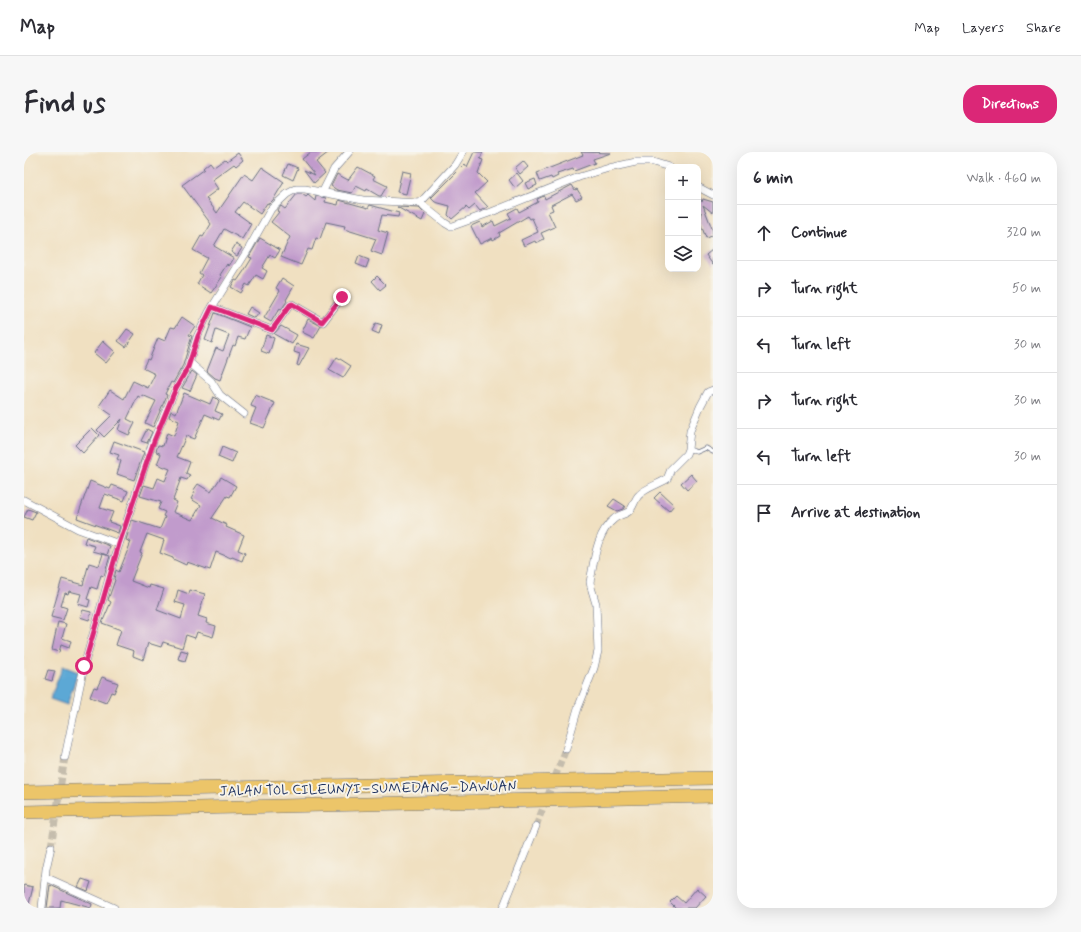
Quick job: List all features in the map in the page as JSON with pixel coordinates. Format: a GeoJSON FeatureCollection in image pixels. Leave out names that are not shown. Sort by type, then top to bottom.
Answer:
{"type":"FeatureCollection","features":[{"type":"Feature","properties":{"kind":"highway","name":"JALAN TOL CILEUNYI–SUMEDANG–DAWUAN"},"geometry":{"type":"LineString","coordinates":[[24,792],[713,778]]}},
{"type":"Feature","properties":{"kind":"highway","name":"JALAN TOL CILEUNYI–SUMEDANG–DAWUAN"},"geometry":{"type":"LineString","coordinates":[[24,812],[713,796]]}},
{"type":"Feature","properties":{"kind":"street"},"geometry":{"type":"LineString","coordinates":[[322,193],[334,169],[349,152]]}},
{"type":"Feature","properties":{"kind":"street"},"geometry":{"type":"LineString","coordinates":[[420,203],[457,163],[463,152]]}},
{"type":"Feature","properties":{"kind":"street"},"geometry":{"type":"LineString","coordinates":[[65,757],[84,666],[119,544],[154,441],[176,388],[184,376],[198,336],[212,307],[249,248],[271,209],[287,194],[296,189],[363,200],[420,203],[445,223],[453,226],[578,177],[609,168],[636,162],[653,162],[665,166]]}},
{"type":"Feature","properties":{"kind":"street"},"geometry":{"type":"LineString","coordinates":[[701,189],[713,196]]}},
{"type":"Feature","properties":{"kind":"street"},"geometry":{"type":"LineString","coordinates":[[212,307],[272,330],[292,304],[322,322],[342,297]]}},
{"type":"Feature","properties":{"kind":"street"},"geometry":{"type":"LineString","coordinates":[[190,362],[211,381],[220,395],[244,414]]}},
{"type":"Feature","properties":{"kind":"street"},"geometry":{"type":"LineString","coordinates":[[566,749],[578,708],[594,668],[598,651],[596,604],[590,582],[598,544],[612,520],[628,512],[638,496],[644,491],[667,479],[671,469],[682,459],[688,449],[690,431],[700,407],[708,392],[713,390]]}},
{"type":"Feature","properties":{"kind":"street"},"geometry":{"type":"LineString","coordinates":[[24,500],[78,529],[119,544]]}},
{"type":"Feature","properties":{"kind":"street"},"geometry":{"type":"LineString","coordinates":[[504,908],[536,826]]}},
{"type":"Feature","properties":{"kind":"street"},"geometry":{"type":"LineString","coordinates":[[42,908],[45,877],[51,847]]}},
{"type":"Feature","properties":{"kind":"street"},"geometry":{"type":"LineString","coordinates":[[45,877],[114,908]]}},
{"type":"Feature","properties":{"kind":"lane"},"geometry":{"type":"LineString","coordinates":[[688,449],[697,452],[706,448],[713,452]]}},
{"type":"Feature","properties":{"kind":"water"},"geometry":{"type":"Polygon","coordinates":[[[63,666],[78,672],[67,705],[50,699],[63,666]]]}},
{"type":"Feature","properties":{"kind":"building"},"geometry":{"type":"Polygon","coordinates":[[[311,152],[329,152],[316,162],[325,173],[314,183],[304,170],[315,175],[302,159],[311,152]]]}},
{"type":"Feature","properties":{"kind":"building"},"geometry":{"type":"Polygon","coordinates":[[[474,152],[483,152],[480,159],[483,160],[478,173],[487,182],[475,193],[488,207],[480,211],[475,205],[469,210],[466,207],[452,219],[448,215],[450,206],[435,202],[431,198],[465,164],[467,167],[474,152]]]}},
{"type":"Feature","properties":{"kind":"building"},"geometry":{"type":"Polygon","coordinates":[[[581,152],[611,153],[593,159],[595,163],[574,171],[573,169],[557,174],[558,176],[552,179],[551,177],[540,181],[537,173],[583,155],[581,152]]]}},
{"type":"Feature","properties":{"kind":"building"},"geometry":{"type":"Polygon","coordinates":[[[238,153],[243,160],[236,166],[234,164],[212,180],[218,189],[206,198],[217,213],[244,174],[253,180],[262,167],[284,182],[273,200],[269,204],[267,203],[260,214],[243,202],[235,212],[251,224],[242,239],[224,229],[214,246],[234,258],[229,266],[227,264],[220,275],[222,277],[211,293],[197,284],[202,275],[199,273],[207,258],[193,250],[201,236],[203,237],[211,224],[182,185],[204,169],[203,168],[210,162],[214,167],[225,159],[227,161],[238,153]]]}},
{"type":"Feature","properties":{"kind":"building"},"geometry":{"type":"Polygon","coordinates":[[[523,161],[528,167],[520,174],[515,168],[523,161]]]}},
{"type":"Feature","properties":{"kind":"building"},"geometry":{"type":"Polygon","coordinates":[[[288,164],[298,168],[293,180],[283,175],[288,164]]]}},
{"type":"Feature","properties":{"kind":"building"},"geometry":{"type":"Polygon","coordinates":[[[358,167],[375,176],[373,179],[387,186],[381,196],[367,189],[366,191],[356,186],[352,193],[337,190],[331,186],[337,174],[348,180],[358,167]]]}},
{"type":"Feature","properties":{"kind":"building"},"geometry":{"type":"Polygon","coordinates":[[[402,171],[411,173],[406,194],[397,192],[402,171]]]}},
{"type":"Feature","properties":{"kind":"building"},"geometry":{"type":"Polygon","coordinates":[[[517,173],[523,181],[515,188],[509,180],[517,173]]]}},
{"type":"Feature","properties":{"kind":"building"},"geometry":{"type":"Polygon","coordinates":[[[535,179],[537,185],[528,189],[525,183],[535,179]]]}},
{"type":"Feature","properties":{"kind":"building"},"geometry":{"type":"Polygon","coordinates":[[[572,185],[575,190],[577,189],[582,197],[576,200],[572,194],[551,205],[553,210],[548,212],[555,227],[541,233],[544,239],[524,246],[521,240],[538,232],[532,218],[530,219],[528,216],[499,233],[500,236],[480,244],[471,226],[480,222],[482,227],[493,221],[495,226],[511,218],[508,213],[517,208],[519,212],[538,202],[537,199],[544,196],[545,199],[572,185]]]}},
{"type":"Feature","properties":{"kind":"building"},"geometry":{"type":"Polygon","coordinates":[[[297,194],[302,194],[306,197],[308,195],[315,201],[316,196],[326,198],[325,202],[338,205],[339,200],[368,208],[370,205],[399,213],[398,217],[382,215],[378,230],[388,233],[382,255],[371,251],[376,239],[344,229],[345,226],[326,222],[320,239],[316,238],[312,250],[308,249],[301,265],[281,257],[290,237],[271,222],[279,212],[277,211],[281,206],[285,209],[297,194]]]}},
{"type":"Feature","properties":{"kind":"building"},"geometry":{"type":"Polygon","coordinates":[[[703,199],[713,202],[713,213],[703,205],[713,231],[713,235],[706,238],[701,225],[701,200],[702,202],[703,199]]]}},
{"type":"Feature","properties":{"kind":"building"},"geometry":{"type":"Polygon","coordinates":[[[397,207],[419,208],[425,214],[422,221],[397,207]]]}},
{"type":"Feature","properties":{"kind":"building"},"geometry":{"type":"Polygon","coordinates":[[[260,238],[280,250],[275,258],[270,255],[262,268],[267,271],[263,279],[256,275],[249,286],[246,284],[241,293],[231,287],[235,280],[237,281],[252,258],[249,257],[260,238]]]}},
{"type":"Feature","properties":{"kind":"building"},"geometry":{"type":"Polygon","coordinates":[[[236,244],[242,248],[237,256],[231,252],[236,244]]]}},
{"type":"Feature","properties":{"kind":"building"},"geometry":{"type":"Polygon","coordinates":[[[713,249],[713,265],[706,255],[713,249]]]}},
{"type":"Feature","properties":{"kind":"building"},"geometry":{"type":"Polygon","coordinates":[[[359,256],[369,260],[366,268],[356,264],[359,256]]]}},
{"type":"Feature","properties":{"kind":"building"},"geometry":{"type":"Polygon","coordinates":[[[377,276],[386,285],[380,290],[372,281],[377,276]]]}},
{"type":"Feature","properties":{"kind":"building"},"geometry":{"type":"Polygon","coordinates":[[[282,278],[294,286],[286,300],[287,301],[281,310],[279,309],[271,322],[264,318],[280,291],[276,288],[282,278]]]}},
{"type":"Feature","properties":{"kind":"building"},"geometry":{"type":"Polygon","coordinates":[[[250,307],[259,313],[255,318],[246,314],[250,307]]]}},
{"type":"Feature","properties":{"kind":"building"},"geometry":{"type":"Polygon","coordinates":[[[215,313],[250,327],[245,339],[238,337],[235,346],[233,345],[220,380],[215,378],[207,371],[216,348],[223,351],[229,335],[216,330],[212,343],[205,340],[215,313]]]}},
{"type":"Feature","properties":{"kind":"building"},"geometry":{"type":"Polygon","coordinates":[[[182,317],[195,326],[189,335],[192,336],[183,365],[173,383],[171,382],[165,394],[167,395],[153,427],[145,423],[156,401],[142,395],[141,398],[138,396],[127,419],[135,423],[129,435],[118,430],[122,419],[104,437],[97,430],[112,415],[99,406],[110,390],[124,399],[133,381],[148,388],[155,374],[143,368],[147,359],[149,360],[158,338],[165,341],[171,327],[175,328],[182,317]]]}},
{"type":"Feature","properties":{"kind":"building"},"geometry":{"type":"Polygon","coordinates":[[[308,319],[321,326],[314,338],[302,332],[308,319]]]}},
{"type":"Feature","properties":{"kind":"building"},"geometry":{"type":"Polygon","coordinates":[[[376,323],[382,325],[379,334],[372,331],[376,323]]]}},
{"type":"Feature","properties":{"kind":"building"},"geometry":{"type":"Polygon","coordinates":[[[281,326],[297,335],[292,344],[274,334],[281,326]]]}},
{"type":"Feature","properties":{"kind":"building"},"geometry":{"type":"Polygon","coordinates":[[[127,329],[135,334],[126,347],[118,341],[127,329]]]}},
{"type":"Feature","properties":{"kind":"building"},"geometry":{"type":"Polygon","coordinates":[[[266,335],[274,338],[269,354],[261,351],[266,335]]]}},
{"type":"Feature","properties":{"kind":"building"},"geometry":{"type":"Polygon","coordinates":[[[103,341],[115,352],[106,363],[94,353],[103,341]]]}},
{"type":"Feature","properties":{"kind":"building"},"geometry":{"type":"Polygon","coordinates":[[[296,344],[309,348],[299,366],[297,365],[300,354],[294,352],[296,344]]]}},
{"type":"Feature","properties":{"kind":"building"},"geometry":{"type":"Polygon","coordinates":[[[337,357],[351,366],[343,378],[329,370],[337,357]]]}},
{"type":"Feature","properties":{"kind":"building"},"geometry":{"type":"Polygon","coordinates":[[[192,371],[197,375],[190,391],[182,388],[192,371]]]}},
{"type":"Feature","properties":{"kind":"building"},"geometry":{"type":"Polygon","coordinates":[[[184,393],[210,404],[213,397],[216,398],[219,401],[215,411],[222,414],[219,420],[205,414],[194,439],[186,436],[177,457],[190,462],[186,473],[190,475],[187,480],[181,478],[173,500],[177,502],[173,512],[192,520],[201,505],[191,499],[195,492],[193,491],[198,484],[211,492],[221,477],[236,486],[230,497],[227,496],[212,518],[227,525],[226,527],[244,535],[238,550],[245,553],[242,561],[216,552],[210,570],[187,562],[186,565],[160,553],[164,540],[147,534],[140,552],[142,553],[131,581],[149,588],[150,585],[164,589],[157,610],[181,619],[185,605],[175,602],[178,590],[189,594],[190,590],[205,594],[198,616],[207,619],[206,623],[216,626],[213,637],[197,632],[195,638],[186,635],[182,648],[163,642],[161,647],[148,643],[143,660],[133,656],[134,651],[116,645],[121,630],[102,623],[111,602],[108,600],[115,580],[116,570],[119,572],[131,542],[126,540],[132,520],[160,529],[165,517],[163,516],[165,512],[158,509],[161,502],[140,496],[144,485],[154,488],[158,478],[165,481],[170,469],[157,464],[161,454],[156,451],[158,445],[163,446],[167,433],[174,436],[179,421],[169,417],[171,411],[176,413],[184,393]]]}},
{"type":"Feature","properties":{"kind":"building"},"geometry":{"type":"Polygon","coordinates":[[[255,395],[275,403],[264,428],[250,423],[256,408],[251,406],[255,395]]]}},
{"type":"Feature","properties":{"kind":"building"},"geometry":{"type":"Polygon","coordinates":[[[92,428],[99,435],[83,453],[75,445],[92,428]]]}},
{"type":"Feature","properties":{"kind":"building"},"geometry":{"type":"Polygon","coordinates":[[[147,429],[152,432],[147,443],[141,441],[147,429]]]}},
{"type":"Feature","properties":{"kind":"building"},"geometry":{"type":"Polygon","coordinates":[[[114,441],[144,452],[134,480],[117,474],[121,461],[117,459],[119,455],[110,452],[114,441]]]}},
{"type":"Feature","properties":{"kind":"building"},"geometry":{"type":"Polygon","coordinates":[[[222,447],[236,453],[232,463],[218,457],[222,447]]]}},
{"type":"Feature","properties":{"kind":"building"},"geometry":{"type":"Polygon","coordinates":[[[691,474],[697,481],[687,490],[681,483],[691,474]]]}},
{"type":"Feature","properties":{"kind":"building"},"geometry":{"type":"Polygon","coordinates":[[[90,481],[110,489],[112,485],[128,491],[124,501],[105,494],[100,508],[113,512],[109,522],[120,526],[118,533],[77,518],[90,481]]]}},
{"type":"Feature","properties":{"kind":"building"},"geometry":{"type":"Polygon","coordinates":[[[660,492],[674,505],[669,511],[654,498],[660,492]]]}},
{"type":"Feature","properties":{"kind":"building"},"geometry":{"type":"Polygon","coordinates":[[[614,499],[625,506],[623,509],[617,511],[608,506],[614,499]]]}},
{"type":"Feature","properties":{"kind":"building"},"geometry":{"type":"Polygon","coordinates":[[[28,509],[36,512],[32,520],[24,517],[28,509]]]}},
{"type":"Feature","properties":{"kind":"building"},"geometry":{"type":"Polygon","coordinates":[[[86,537],[110,546],[107,555],[93,551],[95,546],[84,543],[86,537]]]}},
{"type":"Feature","properties":{"kind":"building"},"geometry":{"type":"Polygon","coordinates":[[[103,554],[110,556],[104,576],[101,575],[97,589],[91,587],[87,599],[90,600],[88,607],[78,604],[81,594],[69,591],[68,594],[65,593],[61,606],[67,608],[63,620],[51,617],[62,579],[83,585],[89,563],[99,566],[103,554]]]}},
{"type":"Feature","properties":{"kind":"building"},"geometry":{"type":"Polygon","coordinates":[[[83,610],[91,612],[89,620],[80,617],[83,610]]]}},
{"type":"Feature","properties":{"kind":"building"},"geometry":{"type":"Polygon","coordinates":[[[58,622],[66,624],[62,638],[71,641],[69,648],[61,645],[59,652],[52,650],[58,622]]]}},
{"type":"Feature","properties":{"kind":"building"},"geometry":{"type":"Polygon","coordinates":[[[181,650],[188,652],[185,661],[178,659],[181,650]]]}},
{"type":"Feature","properties":{"kind":"building"},"geometry":{"type":"Polygon","coordinates":[[[48,670],[55,671],[52,681],[45,679],[48,670]]]}},
{"type":"Feature","properties":{"kind":"building"},"geometry":{"type":"Polygon","coordinates":[[[102,677],[118,683],[114,693],[111,692],[106,703],[90,697],[94,687],[97,688],[102,677]]]}},
{"type":"Feature","properties":{"kind":"building"},"geometry":{"type":"Polygon","coordinates":[[[82,879],[91,882],[88,891],[78,887],[82,879]]]}},
{"type":"Feature","properties":{"kind":"building"},"geometry":{"type":"Polygon","coordinates":[[[24,885],[33,887],[28,908],[24,908],[24,885]]]}},
{"type":"Feature","properties":{"kind":"building"},"geometry":{"type":"Polygon","coordinates":[[[50,885],[92,904],[91,908],[61,900],[60,908],[47,908],[50,885]]]}},
{"type":"Feature","properties":{"kind":"building"},"geometry":{"type":"Polygon","coordinates":[[[697,888],[706,896],[695,908],[676,908],[670,902],[676,896],[684,903],[697,888]]]}},
{"type":"Feature","properties":{"kind":"tunnel"},"geometry":{"type":"LineString","coordinates":[[536,826],[566,749]]}},
{"type":"Feature","properties":{"kind":"tunnel"},"geometry":{"type":"LineString","coordinates":[[51,847],[65,757]]}},
{"type":"Feature","properties":{"kind":"route"},"geometry":{"type":"LineString","coordinates":[[84,666],[114,560],[154,441],[176,388],[188,367],[198,336],[212,307],[272,330],[288,306],[291,304],[320,322],[324,322],[342,297]]}}]}
